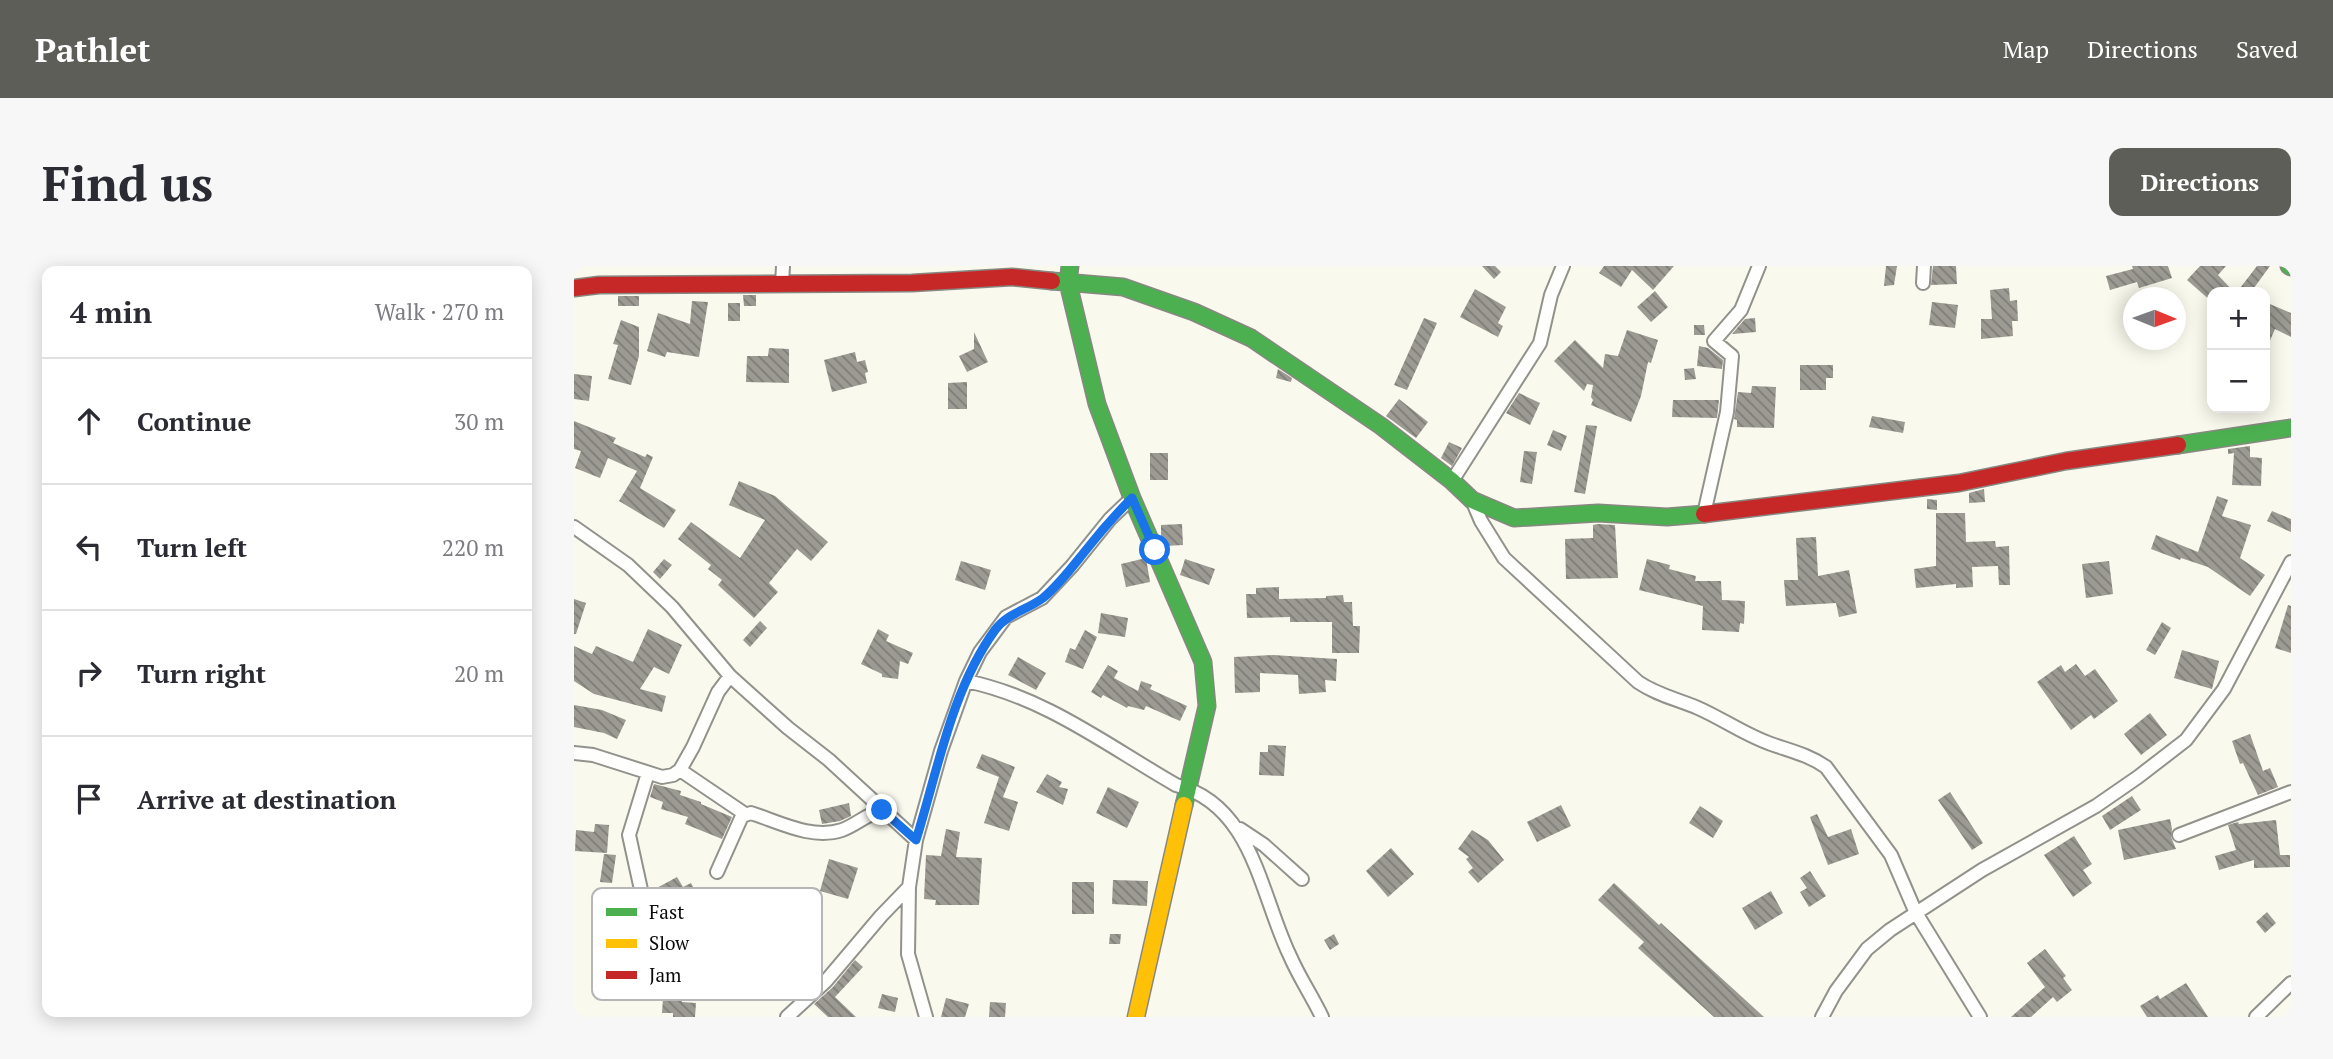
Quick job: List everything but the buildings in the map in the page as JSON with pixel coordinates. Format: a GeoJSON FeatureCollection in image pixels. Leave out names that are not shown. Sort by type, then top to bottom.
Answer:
{"type":"FeatureCollection","features":[{"type":"Feature","properties":{"kind":"street"},"geometry":{"type":"LineString","coordinates":[[782,284],[783,266]]}},
{"type":"Feature","properties":{"kind":"street"},"geometry":{"type":"LineString","coordinates":[[1070,266],[1068,283],[1097,404],[1132,498],[1203,662],[1207,706],[1136,1017]]}},
{"type":"Feature","properties":{"kind":"street"},"geometry":{"type":"LineString","coordinates":[[1452,481],[1540,343],[1551,295],[1563,266]]}},
{"type":"Feature","properties":{"kind":"street"},"geometry":{"type":"LineString","coordinates":[[1704,514],[1727,412],[1732,356],[1714,341],[1741,310],[1759,266]]}},
{"type":"Feature","properties":{"kind":"street"},"geometry":{"type":"LineString","coordinates":[[1923,283],[1924,266]]}},
{"type":"Feature","properties":{"kind":"street"},"geometry":{"type":"LineString","coordinates":[[574,288],[912,283],[1013,277],[1122,287],[1194,312],[1251,338],[1381,426],[1452,481],[1472,500],[1514,518],[1598,513],[1667,517],[1704,514],[1959,483],[2066,461],[2291,428]]}},
{"type":"Feature","properties":{"kind":"street"},"geometry":{"type":"LineString","coordinates":[[926,1017],[908,954],[909,887],[916,840],[941,751],[966,681],[980,652],[1006,617],[1042,598],[1110,519],[1132,498]]}},
{"type":"Feature","properties":{"kind":"street"},"geometry":{"type":"LineString","coordinates":[[1472,500],[1481,521],[1504,558],[1638,682],[1654,693],[1697,708],[1747,734],[1811,757],[1826,767],[1891,855],[1916,913],[1980,1017]]}},
{"type":"Feature","properties":{"kind":"street"},"geometry":{"type":"LineString","coordinates":[[574,527],[637,573],[672,607],[730,676],[916,840]]}},
{"type":"Feature","properties":{"kind":"street"},"geometry":{"type":"LineString","coordinates":[[1822,1017],[1836,991],[1867,949],[1982,870],[2096,807],[2186,740],[2224,689],[2291,562]]}},
{"type":"Feature","properties":{"kind":"street"},"geometry":{"type":"LineString","coordinates":[[574,753],[593,755],[662,777],[673,775],[680,770],[718,692],[730,676]]}},
{"type":"Feature","properties":{"kind":"street"},"geometry":{"type":"LineString","coordinates":[[966,681],[987,685],[1031,701],[1084,729],[1176,785],[1189,788],[1264,845],[1302,879]]}},
{"type":"Feature","properties":{"kind":"street"},"geometry":{"type":"LineString","coordinates":[[680,770],[745,814]]}},
{"type":"Feature","properties":{"kind":"street"},"geometry":{"type":"LineString","coordinates":[[641,888],[629,835],[648,773]]}},
{"type":"Feature","properties":{"kind":"street"},"geometry":{"type":"LineString","coordinates":[[2179,835],[2291,792]]}},
{"type":"Feature","properties":{"kind":"street"},"geometry":{"type":"LineString","coordinates":[[717,872],[745,814],[751,813],[808,832],[823,833],[840,830],[882,810]]}},
{"type":"Feature","properties":{"kind":"street"},"geometry":{"type":"LineString","coordinates":[[1236,825],[1249,849],[1290,956],[1322,1017]]}},
{"type":"Feature","properties":{"kind":"street"},"geometry":{"type":"LineString","coordinates":[[822,985],[909,887]]}},
{"type":"Feature","properties":{"kind":"street"},"geometry":{"type":"LineString","coordinates":[[2256,1017],[2291,983]]}},
{"type":"Feature","properties":{"kind":"street"},"geometry":{"type":"LineString","coordinates":[[787,1017],[805,1000]]}},
{"type":"Feature","properties":{"kind":"traffic: fast"},"geometry":{"type":"LineString","coordinates":[[1070,266],[1068,283],[1097,404],[1132,498],[1203,662],[1207,706],[1184,805]]}},
{"type":"Feature","properties":{"kind":"traffic: fast"},"geometry":{"type":"LineString","coordinates":[[1052,281],[1123,287],[1194,312],[1251,338],[1381,426],[1452,481],[1472,500],[1514,518],[1598,513],[1667,517],[1704,514]]}},
{"type":"Feature","properties":{"kind":"traffic: fast"},"geometry":{"type":"LineString","coordinates":[[2178,445],[2291,428]]}},
{"type":"Feature","properties":{"kind":"traffic: slow"},"geometry":{"type":"LineString","coordinates":[[1136,1017],[1184,805]]}},
{"type":"Feature","properties":{"kind":"traffic: jam"},"geometry":{"type":"LineString","coordinates":[[574,288],[599,285],[912,283],[1012,277],[1052,281]]}},
{"type":"Feature","properties":{"kind":"traffic: jam"},"geometry":{"type":"LineString","coordinates":[[1704,514],[1959,483],[2066,461],[2178,445]]}},
{"type":"Feature","properties":{"kind":"route"},"geometry":{"type":"LineString","coordinates":[[882,810],[916,840],[941,751],[966,681],[980,652],[1006,617],[1042,598],[1110,519],[1132,498],[1155,550]]}}]}
